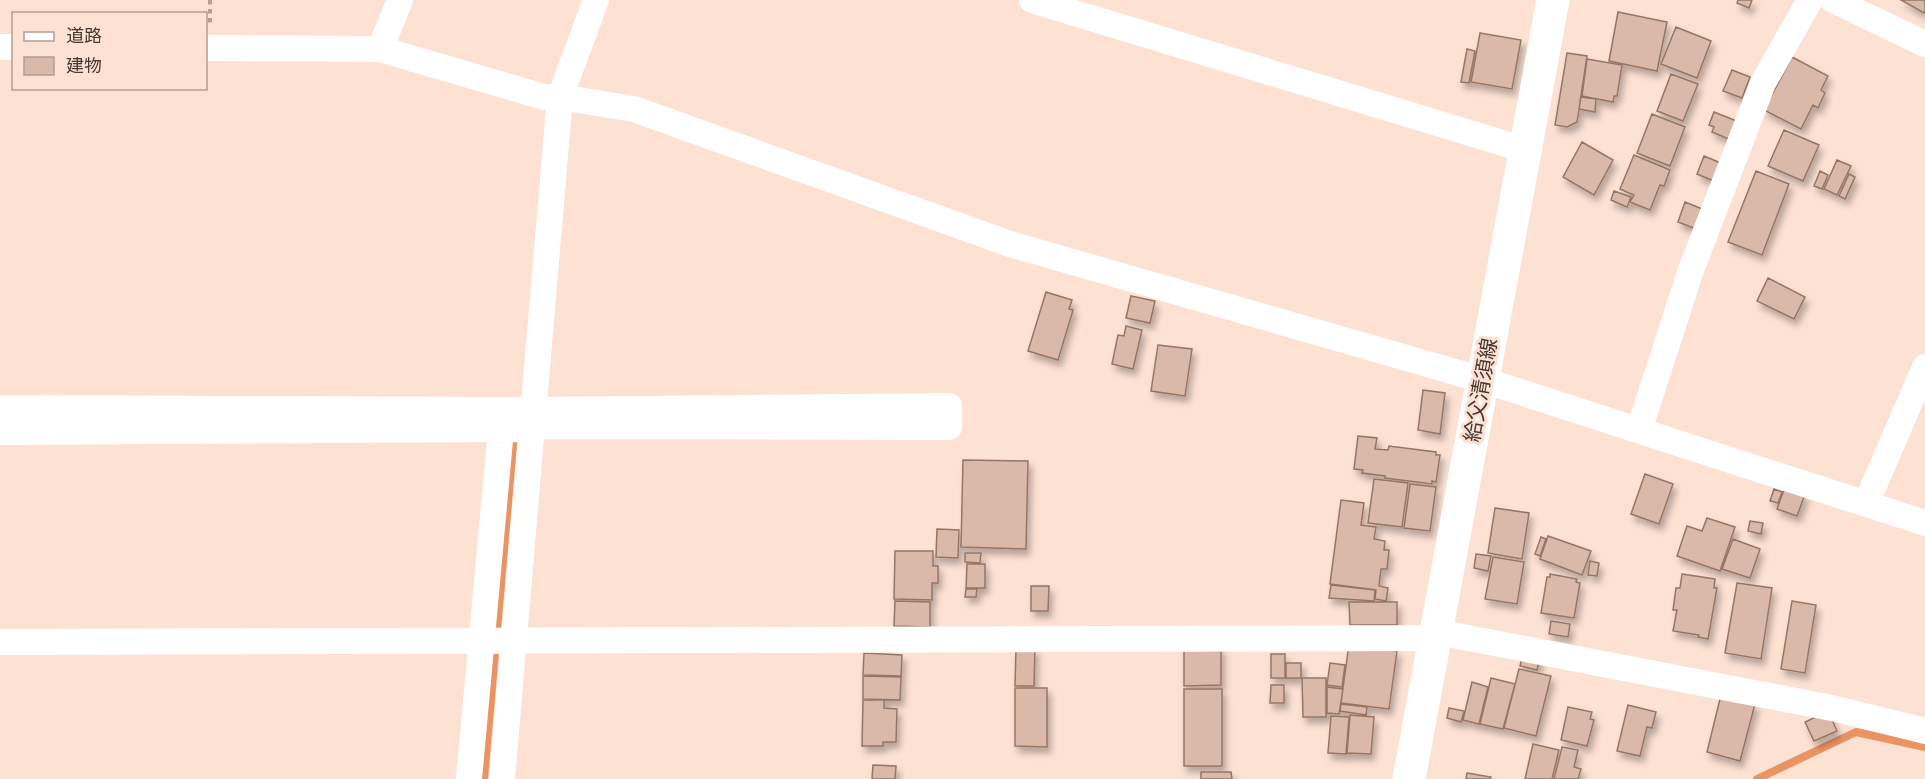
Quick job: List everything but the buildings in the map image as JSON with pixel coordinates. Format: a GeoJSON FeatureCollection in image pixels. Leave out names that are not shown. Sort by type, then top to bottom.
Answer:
{"type":"FeatureCollection","features":[{"type":"Feature","properties":{"kind":"main road","name":"給父清須線"},"geometry":{"type":"LineString","coordinates":[[1409,779],[1553,0]]}},
{"type":"Feature","properties":{"kind":"street"},"geometry":{"type":"LineString","coordinates":[[380,49],[400,0]]}},
{"type":"Feature","properties":{"kind":"street"},"geometry":{"type":"LineString","coordinates":[[469,779],[498,640],[560,97],[596,0]]}},
{"type":"Feature","properties":{"kind":"street"},"geometry":{"type":"LineString","coordinates":[[1032,0],[1109,11],[1526,150]]}},
{"type":"Feature","properties":{"kind":"street"},"geometry":{"type":"LineString","coordinates":[[1638,430],[1691,270],[1763,83],[1810,0]]}},
{"type":"Feature","properties":{"kind":"street"},"geometry":{"type":"LineString","coordinates":[[1833,0],[1925,44]]}},
{"type":"Feature","properties":{"kind":"street"},"geometry":{"type":"LineString","coordinates":[[207,48],[380,49],[544,97],[560,97],[634,110],[1010,244],[1483,380],[1925,523]]}},
{"type":"Feature","properties":{"kind":"street"},"geometry":{"type":"LineString","coordinates":[[1866,504],[1925,367]]}},
{"type":"Feature","properties":{"kind":"street"},"geometry":{"type":"LineString","coordinates":[[0,408],[522,425],[950,406],[950,427],[522,425],[0,432]]}},
{"type":"Feature","properties":{"kind":"street"},"geometry":{"type":"LineString","coordinates":[[0,642],[1436,635],[1832,708],[1925,731]]}},
{"type":"Feature","properties":{"kind":"street"},"geometry":{"type":"LineString","coordinates":[[498,640],[502,779]]}},
{"type":"Feature","properties":{"kind":"waterway"},"geometry":{"type":"LineString","coordinates":[[484,779],[514,434]]}},
{"type":"Feature","properties":{"kind":"waterway"},"geometry":{"type":"LineString","coordinates":[[1757,779],[1856,732],[1925,747]]}}]}
